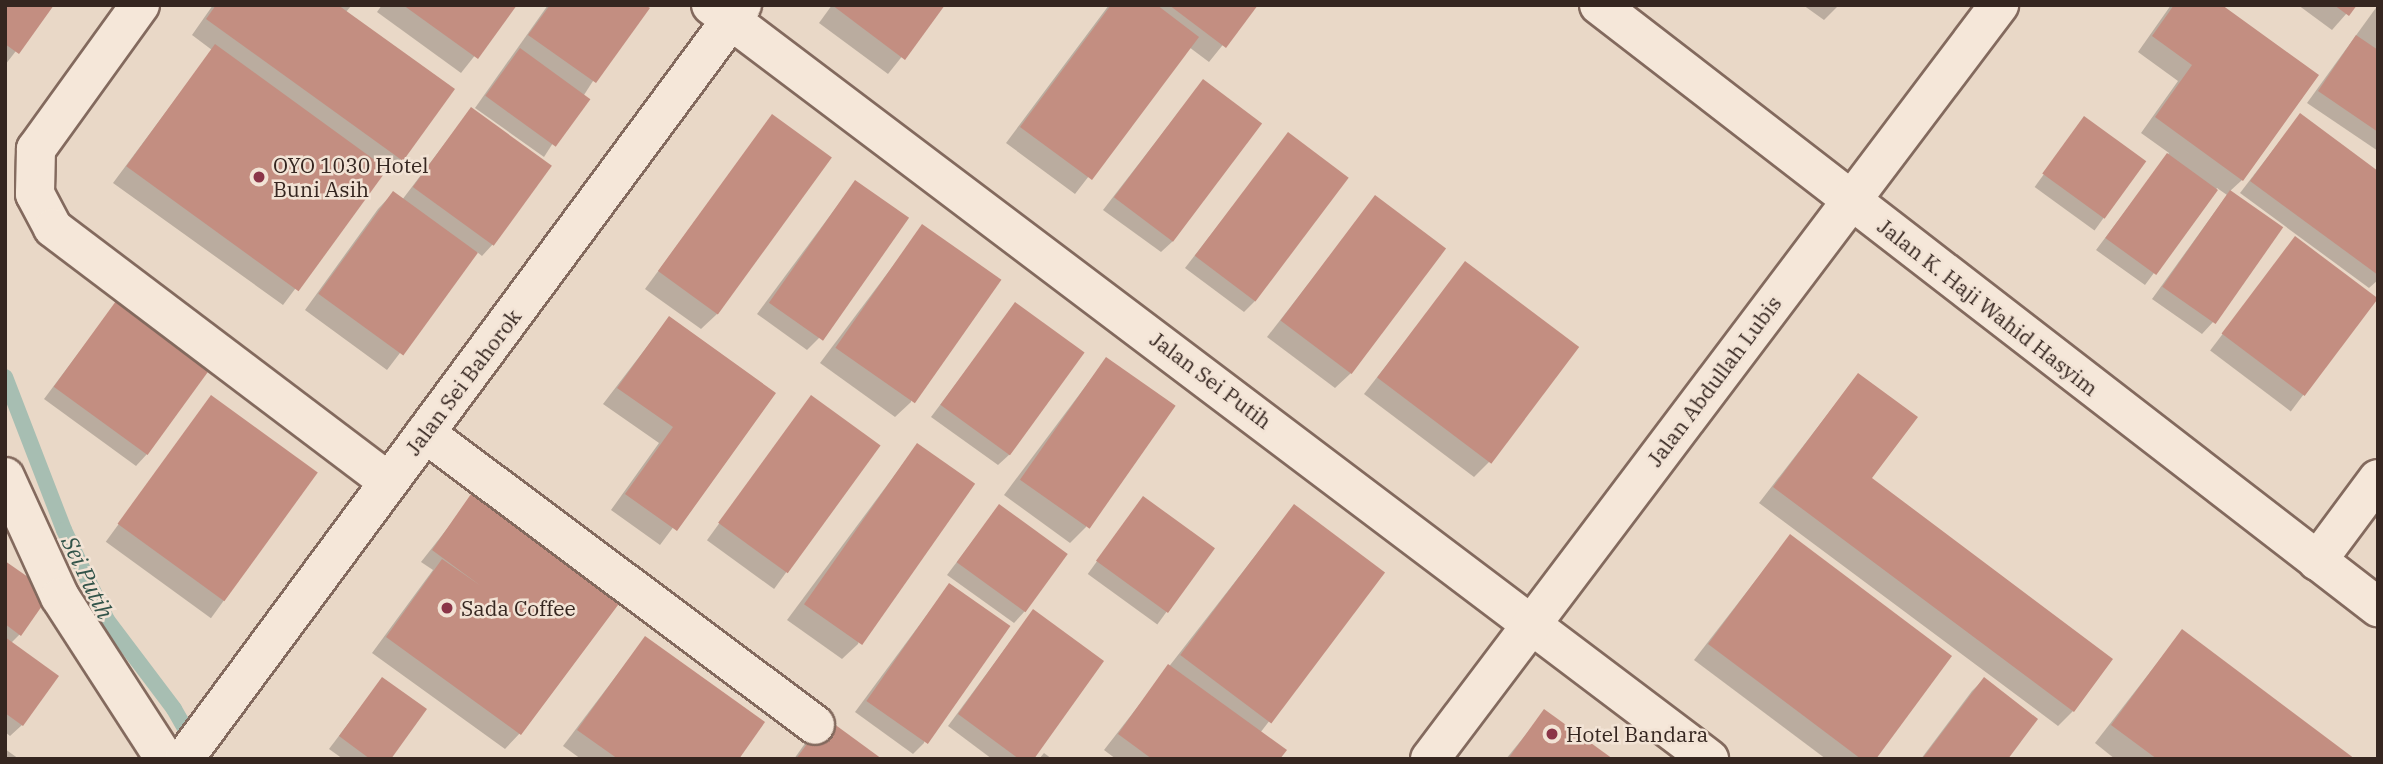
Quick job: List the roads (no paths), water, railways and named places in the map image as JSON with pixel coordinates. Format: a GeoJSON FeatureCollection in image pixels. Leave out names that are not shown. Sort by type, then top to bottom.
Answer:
{"type":"FeatureCollection","features":[{"type":"Feature","properties":{"kind":"street"},"geometry":{"type":"LineString","coordinates":[[140,5],[36,149],[35,194],[53,228],[388,481]]}},
{"type":"Feature","properties":{"kind":"street","name":"Jalan K. Haji Wahid Hasyim"},"geometry":{"type":"LineString","coordinates":[[1599,5],[2378,607]]}},
{"type":"Feature","properties":{"kind":"street","name":"Jalan Abdullah Lubis"},"geometry":{"type":"LineString","coordinates":[[1430,759],[1999,5]]}},
{"type":"Feature","properties":{"kind":"street","name":"Jalan Sei Bahorok"},"geometry":{"type":"LineString","coordinates":[[184,759],[425,433],[728,10]]}},
{"type":"Feature","properties":{"kind":"street","name":"Jalan Sei Putih"},"geometry":{"type":"LineString","coordinates":[[728,10],[1533,621],[1709,759]]}},
{"type":"Feature","properties":{"kind":"street"},"geometry":{"type":"LineString","coordinates":[[425,433],[815,725]]}},
{"type":"Feature","properties":{"kind":"street"},"geometry":{"type":"LineString","coordinates":[[5,477],[60,597],[165,759]]}},
{"type":"Feature","properties":{"kind":"street"},"geometry":{"type":"LineString","coordinates":[[2317,561],[2378,479]]}},
{"type":"Feature","properties":{"kind":"waterway","name":"Sei Putih"},"geometry":{"type":"LineString","coordinates":[[5,377],[64,530],[107,620],[174,709],[194,744]]}},
{"type":"Feature","properties":{"kind":"place","name":"OYO 1030 Hotel Buni Asih"},"geometry":{"type":"Point","coordinates":[259,177]}},
{"type":"Feature","properties":{"kind":"place","name":"Sada Coffee"},"geometry":{"type":"Point","coordinates":[447,608]}},
{"type":"Feature","properties":{"kind":"place","name":"Hotel Bandara"},"geometry":{"type":"Point","coordinates":[1552,734]}}]}
